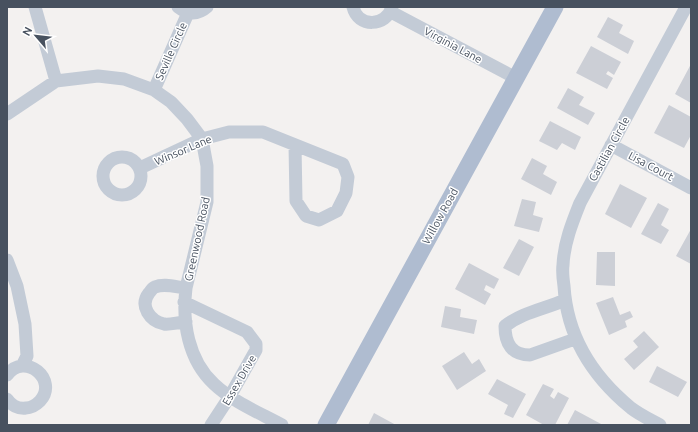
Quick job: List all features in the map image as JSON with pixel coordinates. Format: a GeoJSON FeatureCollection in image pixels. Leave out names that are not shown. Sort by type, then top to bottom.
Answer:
{"type":"FeatureCollection","features":[{"type":"Feature","properties":{"kind":"main road","name":"Willow Road"},"geometry":{"type":"LineString","coordinates":[[326,425],[555,7]]}},
{"type":"Feature","properties":{"kind":"street"},"geometry":{"type":"LineString","coordinates":[[35,7],[56,81]]}},
{"type":"Feature","properties":{"kind":"street","name":"Seville Circle"},"geometry":{"type":"LineString","coordinates":[[154,90],[183,10],[195,13],[201,12],[207,7]]}},
{"type":"Feature","properties":{"kind":"street","name":"Virginia Lane"},"geometry":{"type":"LineString","coordinates":[[353,7],[357,16],[368,22],[381,21],[391,10],[516,78]]}},
{"type":"Feature","properties":{"kind":"street","name":"Castilian Circle"},"geometry":{"type":"LineString","coordinates":[[660,425],[633,409],[608,387],[586,359],[575,339],[565,300],[562,265],[569,231],[580,203],[686,7]]}},
{"type":"Feature","properties":{"kind":"street","name":"Greenwood Road"},"geometry":{"type":"LineString","coordinates":[[7,114],[56,81],[98,76],[124,79],[154,90],[171,102],[187,119],[202,139],[207,166],[207,202],[184,302],[190,345],[201,369],[214,384],[230,396],[282,425]]}},
{"type":"Feature","properties":{"kind":"street","name":"Winsor Lane"},"geometry":{"type":"LineString","coordinates":[[140,168],[202,139],[229,132],[263,132],[343,164],[348,177],[346,193],[337,211],[319,220],[306,216],[296,201],[295,145]]}},
{"type":"Feature","properties":{"kind":"street","name":"Lisa Court"},"geometry":{"type":"LineString","coordinates":[[611,145],[691,188]]}},
{"type":"Feature","properties":{"kind":"street"},"geometry":{"type":"LineString","coordinates":[[7,260],[17,286],[25,324],[27,356],[22,366]]}},
{"type":"Feature","properties":{"kind":"street"},"geometry":{"type":"LineString","coordinates":[[186,288],[163,285],[153,287],[147,296],[145,307],[149,315],[155,320],[165,324],[186,322]]}},
{"type":"Feature","properties":{"kind":"street"},"geometry":{"type":"LineString","coordinates":[[565,300],[514,319],[505,326],[505,336],[509,346],[515,352],[522,355],[530,355],[575,339]]}},
{"type":"Feature","properties":{"kind":"street","name":"Essex Drive"},"geometry":{"type":"LineString","coordinates":[[184,302],[247,332],[256,344],[256,350],[230,396],[211,425]]}},
{"type":"Feature","properties":{"kind":"street"},"geometry":{"type":"LineString","coordinates":[[7,375],[12,370],[22,366],[32,368],[42,376],[45,385],[44,394],[39,402],[27,408],[14,405],[7,399]]}},
{"type":"Feature","properties":{"kind":"building"},"geometry":{"type":"Polygon","coordinates":[[[608,17],[623,25],[619,33],[634,41],[628,54],[597,37],[608,17]]]}},
{"type":"Feature","properties":{"kind":"building"},"geometry":{"type":"Polygon","coordinates":[[[591,46],[621,62],[614,75],[608,71],[606,74],[613,78],[607,89],[576,73],[591,46]]]}},
{"type":"Feature","properties":{"kind":"building"},"geometry":{"type":"Polygon","coordinates":[[[691,64],[691,103],[675,94],[691,64]]]}},
{"type":"Feature","properties":{"kind":"building"},"geometry":{"type":"Polygon","coordinates":[[[568,88],[584,97],[579,105],[595,113],[588,125],[557,108],[568,88]]]}},
{"type":"Feature","properties":{"kind":"building"},"geometry":{"type":"Polygon","coordinates":[[[669,105],[691,117],[691,135],[684,148],[654,133],[669,105]]]}},
{"type":"Feature","properties":{"kind":"building"},"geometry":{"type":"Polygon","coordinates":[[[550,121],[581,137],[575,150],[562,143],[557,150],[539,141],[550,121]]]}},
{"type":"Feature","properties":{"kind":"building"},"geometry":{"type":"Polygon","coordinates":[[[532,158],[547,166],[543,174],[557,182],[551,195],[521,179],[532,158]]]}},
{"type":"Feature","properties":{"kind":"building"},"geometry":{"type":"Polygon","coordinates":[[[620,184],[647,198],[631,228],[605,214],[620,184]]]}},
{"type":"Feature","properties":{"kind":"building"},"geometry":{"type":"Polygon","coordinates":[[[522,199],[536,202],[533,215],[543,218],[539,232],[514,226],[522,199]]]}},
{"type":"Feature","properties":{"kind":"building"},"geometry":{"type":"Polygon","coordinates":[[[658,203],[669,209],[661,225],[669,230],[661,244],[641,234],[658,203]]]}},
{"type":"Feature","properties":{"kind":"building"},"geometry":{"type":"Polygon","coordinates":[[[691,229],[691,264],[676,256],[691,229]]]}},
{"type":"Feature","properties":{"kind":"building"},"geometry":{"type":"Polygon","coordinates":[[[519,239],[534,247],[519,276],[503,268],[519,239]]]}},
{"type":"Feature","properties":{"kind":"building"},"geometry":{"type":"Polygon","coordinates":[[[597,252],[615,252],[615,286],[596,285],[597,252]]]}},
{"type":"Feature","properties":{"kind":"building"},"geometry":{"type":"Polygon","coordinates":[[[469,263],[499,279],[494,289],[486,285],[484,290],[491,294],[485,305],[455,289],[469,263]]]}},
{"type":"Feature","properties":{"kind":"building"},"geometry":{"type":"Polygon","coordinates":[[[613,297],[620,315],[630,311],[633,317],[625,321],[627,327],[609,335],[596,303],[613,297]]]}},
{"type":"Feature","properties":{"kind":"building"},"geometry":{"type":"Polygon","coordinates":[[[445,306],[461,309],[460,317],[477,320],[474,334],[441,327],[445,306]]]}},
{"type":"Feature","properties":{"kind":"building"},"geometry":{"type":"Polygon","coordinates":[[[644,331],[659,347],[634,370],[624,359],[638,347],[633,341],[644,331]]]}},
{"type":"Feature","properties":{"kind":"building"},"geometry":{"type":"Polygon","coordinates":[[[464,352],[472,364],[479,359],[486,371],[457,390],[442,366],[464,352]]]}},
{"type":"Feature","properties":{"kind":"building"},"geometry":{"type":"Polygon","coordinates":[[[657,366],[687,382],[678,397],[649,382],[657,366]]]}},
{"type":"Feature","properties":{"kind":"building"},"geometry":{"type":"Polygon","coordinates":[[[497,379],[526,394],[513,418],[504,414],[508,405],[488,394],[497,379]]]}},
{"type":"Feature","properties":{"kind":"building"},"geometry":{"type":"Polygon","coordinates":[[[543,384],[554,389],[550,396],[554,399],[558,392],[569,398],[555,425],[544,425],[526,415],[543,384]]]}},
{"type":"Feature","properties":{"kind":"building"},"geometry":{"type":"Polygon","coordinates":[[[575,410],[603,425],[567,425],[575,410]]]}},
{"type":"Feature","properties":{"kind":"building"},"geometry":{"type":"Polygon","coordinates":[[[374,413],[396,425],[368,425],[374,413]]]}}]}
